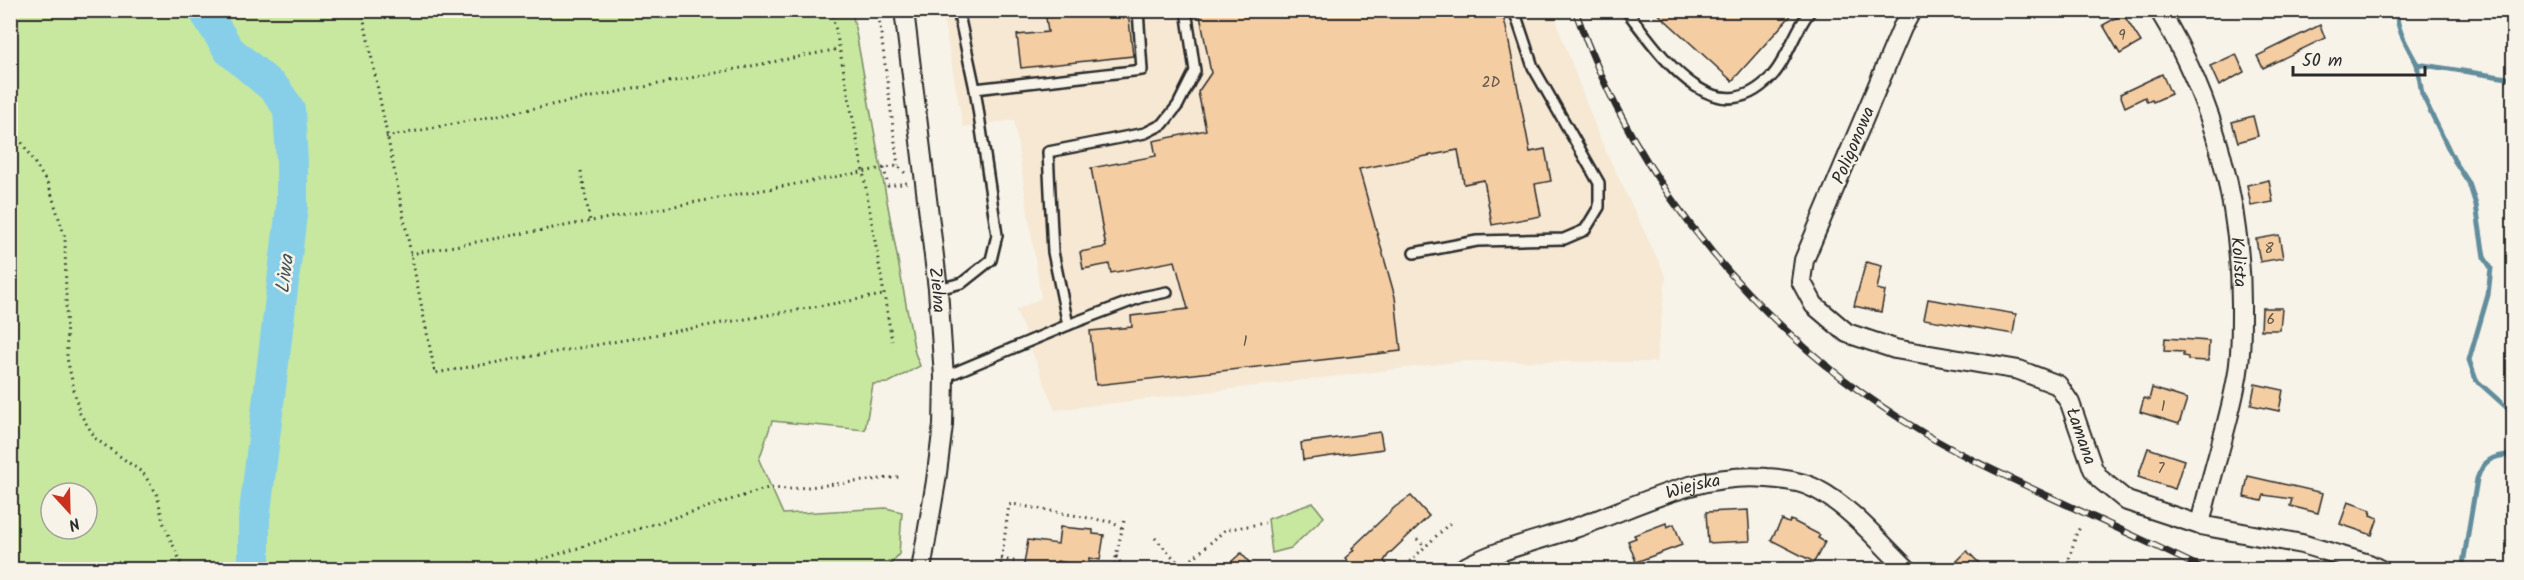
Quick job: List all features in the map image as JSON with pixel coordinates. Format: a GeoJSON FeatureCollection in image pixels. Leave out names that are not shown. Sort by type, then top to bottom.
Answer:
{"type":"FeatureCollection","features":[{"type":"Feature","properties":{"kind":"street","name":"Zielna"},"geometry":{"type":"LineString","coordinates":[[904,10],[938,289],[944,377],[936,481],[921,570]]}},
{"type":"Feature","properties":{"kind":"street","name":"Poligonowa"},"geometry":{"type":"LineString","coordinates":[[1801,281],[1804,260],[1902,28],[1912,10]]}},
{"type":"Feature","properties":{"kind":"street","name":"Kolista"},"geometry":{"type":"LineString","coordinates":[[2159,10],[2195,78],[2214,124],[2234,215],[2242,277],[2237,381],[2200,525]]}},
{"type":"Feature","properties":{"kind":"street","name":"Łamana"},"geometry":{"type":"LineString","coordinates":[[1801,281],[1814,305],[1847,333],[1894,349],[2019,370],[2058,386],[2070,402],[2087,455],[2100,479],[2127,501],[2200,525],[2302,544],[2369,564],[2381,570]]}},
{"type":"Feature","properties":{"kind":"street","name":"Wiejska"},"geometry":{"type":"LineString","coordinates":[[1460,570],[1476,561],[1578,527],[1670,491],[1705,482],[1743,478],[1783,479],[1815,489],[1843,508],[1908,570]]}},
{"type":"Feature","properties":{"kind":"lane"},"geometry":{"type":"LineString","coordinates":[[938,289],[962,283],[991,260],[997,235],[975,89],[958,10]]}},
{"type":"Feature","properties":{"kind":"lane"},"geometry":{"type":"LineString","coordinates":[[975,89],[1142,70],[1138,10]]}},
{"type":"Feature","properties":{"kind":"lane"},"geometry":{"type":"LineString","coordinates":[[1068,325],[1053,252],[1048,152],[1145,133],[1163,124],[1178,105],[1195,71],[1186,10]]}},
{"type":"Feature","properties":{"kind":"lane"},"geometry":{"type":"LineString","coordinates":[[1413,253],[1477,241],[1564,239],[1585,230],[1599,207],[1599,183],[1533,67],[1514,10]]}},
{"type":"Feature","properties":{"kind":"lane"},"geometry":{"type":"LineString","coordinates":[[1626,10],[1661,56],[1696,89],[1713,97],[1736,96],[1758,89],[1773,76],[1811,10]]}},
{"type":"Feature","properties":{"kind":"lane"},"geometry":{"type":"LineString","coordinates":[[944,377],[1068,325],[1142,297],[1167,292]]}},
{"type":"Feature","properties":{"kind":"path"},"geometry":{"type":"LineString","coordinates":[[362,10],[435,374],[883,296]]}},
{"type":"Feature","properties":{"kind":"path"},"geometry":{"type":"LineString","coordinates":[[363,16],[394,10]]}},
{"type":"Feature","properties":{"kind":"path"},"geometry":{"type":"LineString","coordinates":[[832,10],[892,341]]}},
{"type":"Feature","properties":{"kind":"path"},"geometry":{"type":"LineString","coordinates":[[878,10],[898,166],[913,182],[888,186],[884,168]]}},
{"type":"Feature","properties":{"kind":"path"},"geometry":{"type":"LineString","coordinates":[[386,137],[839,49]]}},
{"type":"Feature","properties":{"kind":"path"},"geometry":{"type":"LineString","coordinates":[[2514,114],[2514,120]]}},
{"type":"Feature","properties":{"kind":"path"},"geometry":{"type":"LineString","coordinates":[[10,129],[19,138],[49,186],[65,238],[67,358],[79,412],[96,439],[143,473],[157,494],[163,522],[184,570]]}},
{"type":"Feature","properties":{"kind":"path"},"geometry":{"type":"LineString","coordinates":[[410,254],[898,166]]}},
{"type":"Feature","properties":{"kind":"path"},"geometry":{"type":"LineString","coordinates":[[581,171],[590,221]]}},
{"type":"Feature","properties":{"kind":"path"},"geometry":{"type":"LineString","coordinates":[[508,570],[768,488],[790,489],[899,477]]}},
{"type":"Feature","properties":{"kind":"path"},"geometry":{"type":"LineString","coordinates":[[1000,570],[1009,505],[1111,522],[1122,528]]}},
{"type":"Feature","properties":{"kind":"path"},"geometry":{"type":"LineString","coordinates":[[1113,570],[1124,521]]}},
{"type":"Feature","properties":{"kind":"path"},"geometry":{"type":"LineString","coordinates":[[1401,570],[1452,521]]}},
{"type":"Feature","properties":{"kind":"path"},"geometry":{"type":"LineString","coordinates":[[1155,538],[1184,568],[1225,530],[1265,523]]}},
{"type":"Feature","properties":{"kind":"path"},"geometry":{"type":"LineString","coordinates":[[2066,570],[2081,525]]}},
{"type":"Feature","properties":{"kind":"path"},"geometry":{"type":"LineString","coordinates":[[1417,538],[1425,547]]}},
{"type":"Feature","properties":{"kind":"path"},"geometry":{"type":"LineString","coordinates":[[1116,555],[1125,570]]}},
{"type":"Feature","properties":{"kind":"path"},"geometry":{"type":"LineString","coordinates":[[1001,559],[1018,562]]}},
{"type":"Feature","properties":{"kind":"path"},"geometry":{"type":"LineString","coordinates":[[1076,570],[1077,565]]}},
{"type":"Feature","properties":{"kind":"shaded area"},"geometry":{"type":"Polygon","coordinates":[[[942,11],[1554,11],[1600,139],[1666,277],[1656,362],[1464,361],[1055,410],[1016,310],[1041,298],[1014,120],[963,127],[942,11]]]}},
{"type":"Feature","properties":{"kind":"green space"},"geometry":{"type":"Polygon","coordinates":[[[10,11],[852,11],[915,353],[920,366],[888,383],[873,384],[865,430],[772,421],[759,460],[783,514],[886,508],[902,512],[899,554],[886,570],[11,569],[10,11]]]}},
{"type":"Feature","properties":{"kind":"green space"},"geometry":{"type":"Polygon","coordinates":[[[1313,503],[1324,517],[1291,548],[1272,553],[1268,519],[1313,503]]]}},
{"type":"Feature","properties":{"kind":"building"},"geometry":{"type":"Polygon","coordinates":[[[1045,10],[1128,10],[1133,56],[1021,68],[1017,35],[1048,32],[1045,10]]]}},
{"type":"Feature","properties":{"kind":"building"},"geometry":{"type":"Polygon","coordinates":[[[1199,10],[1501,10],[1530,152],[1545,149],[1551,181],[1535,184],[1541,216],[1492,225],[1484,180],[1464,184],[1458,150],[1359,169],[1395,297],[1401,351],[1096,385],[1090,331],[1132,327],[1131,316],[1188,309],[1175,261],[1111,273],[1109,264],[1083,269],[1080,252],[1106,247],[1091,168],[1156,156],[1153,141],[1206,130],[1198,92],[1211,73],[1199,10]]]}},
{"type":"Feature","properties":{"kind":"building"},"geometry":{"type":"Polygon","coordinates":[[[1654,10],[1796,10],[1732,81],[1654,10]]]}},
{"type":"Feature","properties":{"kind":"building"},"geometry":{"type":"Polygon","coordinates":[[[2123,14],[2141,42],[2120,54],[2103,25],[2123,14]]]}},
{"type":"Feature","properties":{"kind":"building"},"geometry":{"type":"Polygon","coordinates":[[[2320,25],[2325,38],[2263,68],[2257,56],[2320,25]]]}},
{"type":"Feature","properties":{"kind":"building"},"geometry":{"type":"Polygon","coordinates":[[[2236,54],[2244,72],[2219,86],[2210,66],[2236,54]]]}},
{"type":"Feature","properties":{"kind":"building"},"geometry":{"type":"Polygon","coordinates":[[[2162,74],[2171,94],[2153,102],[2152,100],[2147,102],[2145,97],[2125,107],[2120,94],[2162,74]]]}},
{"type":"Feature","properties":{"kind":"building"},"geometry":{"type":"Polygon","coordinates":[[[2253,116],[2258,136],[2238,142],[2232,122],[2253,116]]]}},
{"type":"Feature","properties":{"kind":"building"},"geometry":{"type":"Polygon","coordinates":[[[2269,180],[2273,202],[2251,206],[2247,185],[2269,180]]]}},
{"type":"Feature","properties":{"kind":"building"},"geometry":{"type":"Polygon","coordinates":[[[2279,235],[2283,258],[2260,262],[2256,239],[2279,235]]]}},
{"type":"Feature","properties":{"kind":"building"},"geometry":{"type":"Polygon","coordinates":[[[1866,262],[1882,266],[1877,289],[1885,291],[1881,312],[1854,306],[1866,262]]]}},
{"type":"Feature","properties":{"kind":"building"},"geometry":{"type":"Polygon","coordinates":[[[1928,299],[2016,314],[2013,334],[1924,319],[1928,299]]]}},
{"type":"Feature","properties":{"kind":"building"},"geometry":{"type":"Polygon","coordinates":[[[2262,308],[2282,308],[2280,330],[2261,330],[2262,308]]]}},
{"type":"Feature","properties":{"kind":"building"},"geometry":{"type":"Polygon","coordinates":[[[2165,338],[2209,341],[2208,361],[2188,360],[2188,357],[2183,356],[2183,352],[2164,351],[2165,338]]]}},
{"type":"Feature","properties":{"kind":"building"},"geometry":{"type":"Polygon","coordinates":[[[2255,384],[2283,390],[2279,411],[2251,405],[2255,384]]]}},
{"type":"Feature","properties":{"kind":"building"},"geometry":{"type":"Polygon","coordinates":[[[2152,388],[2187,399],[2179,424],[2140,412],[2144,398],[2149,400],[2152,388]]]}},
{"type":"Feature","properties":{"kind":"building"},"geometry":{"type":"Polygon","coordinates":[[[1380,432],[1383,449],[1303,460],[1301,443],[1380,432]]]}},
{"type":"Feature","properties":{"kind":"building"},"geometry":{"type":"Polygon","coordinates":[[[2148,448],[2184,460],[2175,489],[2138,477],[2148,448]]]}},
{"type":"Feature","properties":{"kind":"building"},"geometry":{"type":"Polygon","coordinates":[[[2248,476],[2323,493],[2318,513],[2290,506],[2292,499],[2264,495],[2262,501],[2244,497],[2248,476]]]}},
{"type":"Feature","properties":{"kind":"building"},"geometry":{"type":"Polygon","coordinates":[[[1411,496],[1429,516],[1388,555],[1384,561],[1392,570],[1356,570],[1345,558],[1354,550],[1352,548],[1395,507],[1411,496]]]}},
{"type":"Feature","properties":{"kind":"building"},"geometry":{"type":"Polygon","coordinates":[[[2348,502],[2371,510],[2370,515],[2378,518],[2372,535],[2340,524],[2348,502]]]}},
{"type":"Feature","properties":{"kind":"building"},"geometry":{"type":"Polygon","coordinates":[[[1748,510],[1750,541],[1708,543],[1706,512],[1748,510]]]}},
{"type":"Feature","properties":{"kind":"building"},"geometry":{"type":"Polygon","coordinates":[[[1782,520],[1789,523],[1791,520],[1820,535],[1818,538],[1825,542],[1814,562],[1771,540],[1782,520]]]}},
{"type":"Feature","properties":{"kind":"building"},"geometry":{"type":"Polygon","coordinates":[[[1666,523],[1667,527],[1674,524],[1682,545],[1636,562],[1628,541],[1636,538],[1634,535],[1666,523]]]}},
{"type":"Feature","properties":{"kind":"building"},"geometry":{"type":"Polygon","coordinates":[[[1060,527],[1093,530],[1093,534],[1104,535],[1100,560],[1089,558],[1089,562],[1082,561],[1081,565],[1057,561],[1055,570],[1023,570],[1028,540],[1058,544],[1060,527]]]}},
{"type":"Feature","properties":{"kind":"building"},"geometry":{"type":"Polygon","coordinates":[[[1967,551],[1986,570],[1948,570],[1967,551]]]}},
{"type":"Feature","properties":{"kind":"building"},"geometry":{"type":"Polygon","coordinates":[[[1241,553],[1256,570],[1222,570],[1241,553]]]}},
{"type":"Feature","properties":{"kind":"waterway","name":"Liwa"},"geometry":{"type":"LineString","coordinates":[[204,10],[229,50],[276,90],[289,109],[292,207],[254,520],[254,570]]}},
{"type":"Feature","properties":{"kind":"waterway"},"geometry":{"type":"LineString","coordinates":[[2397,10],[2400,31],[2417,64],[2514,79]]}},
{"type":"Feature","properties":{"kind":"waterway"},"geometry":{"type":"LineString","coordinates":[[2417,64],[2422,94],[2454,160],[2469,183],[2476,205],[2484,257],[2491,268],[2488,295],[2469,360],[2476,380],[2514,414]]}},
{"type":"Feature","properties":{"kind":"waterway"},"geometry":{"type":"LineString","coordinates":[[2462,570],[2479,473],[2489,460],[2512,455],[2514,440]]}},
{"type":"Feature","properties":{"kind":"railway"},"geometry":{"type":"LineString","coordinates":[[1575,10],[1601,75],[1633,138],[1671,197],[1713,253],[1760,305],[1811,353],[1866,396],[1940,443],[2206,570]]}}]}
